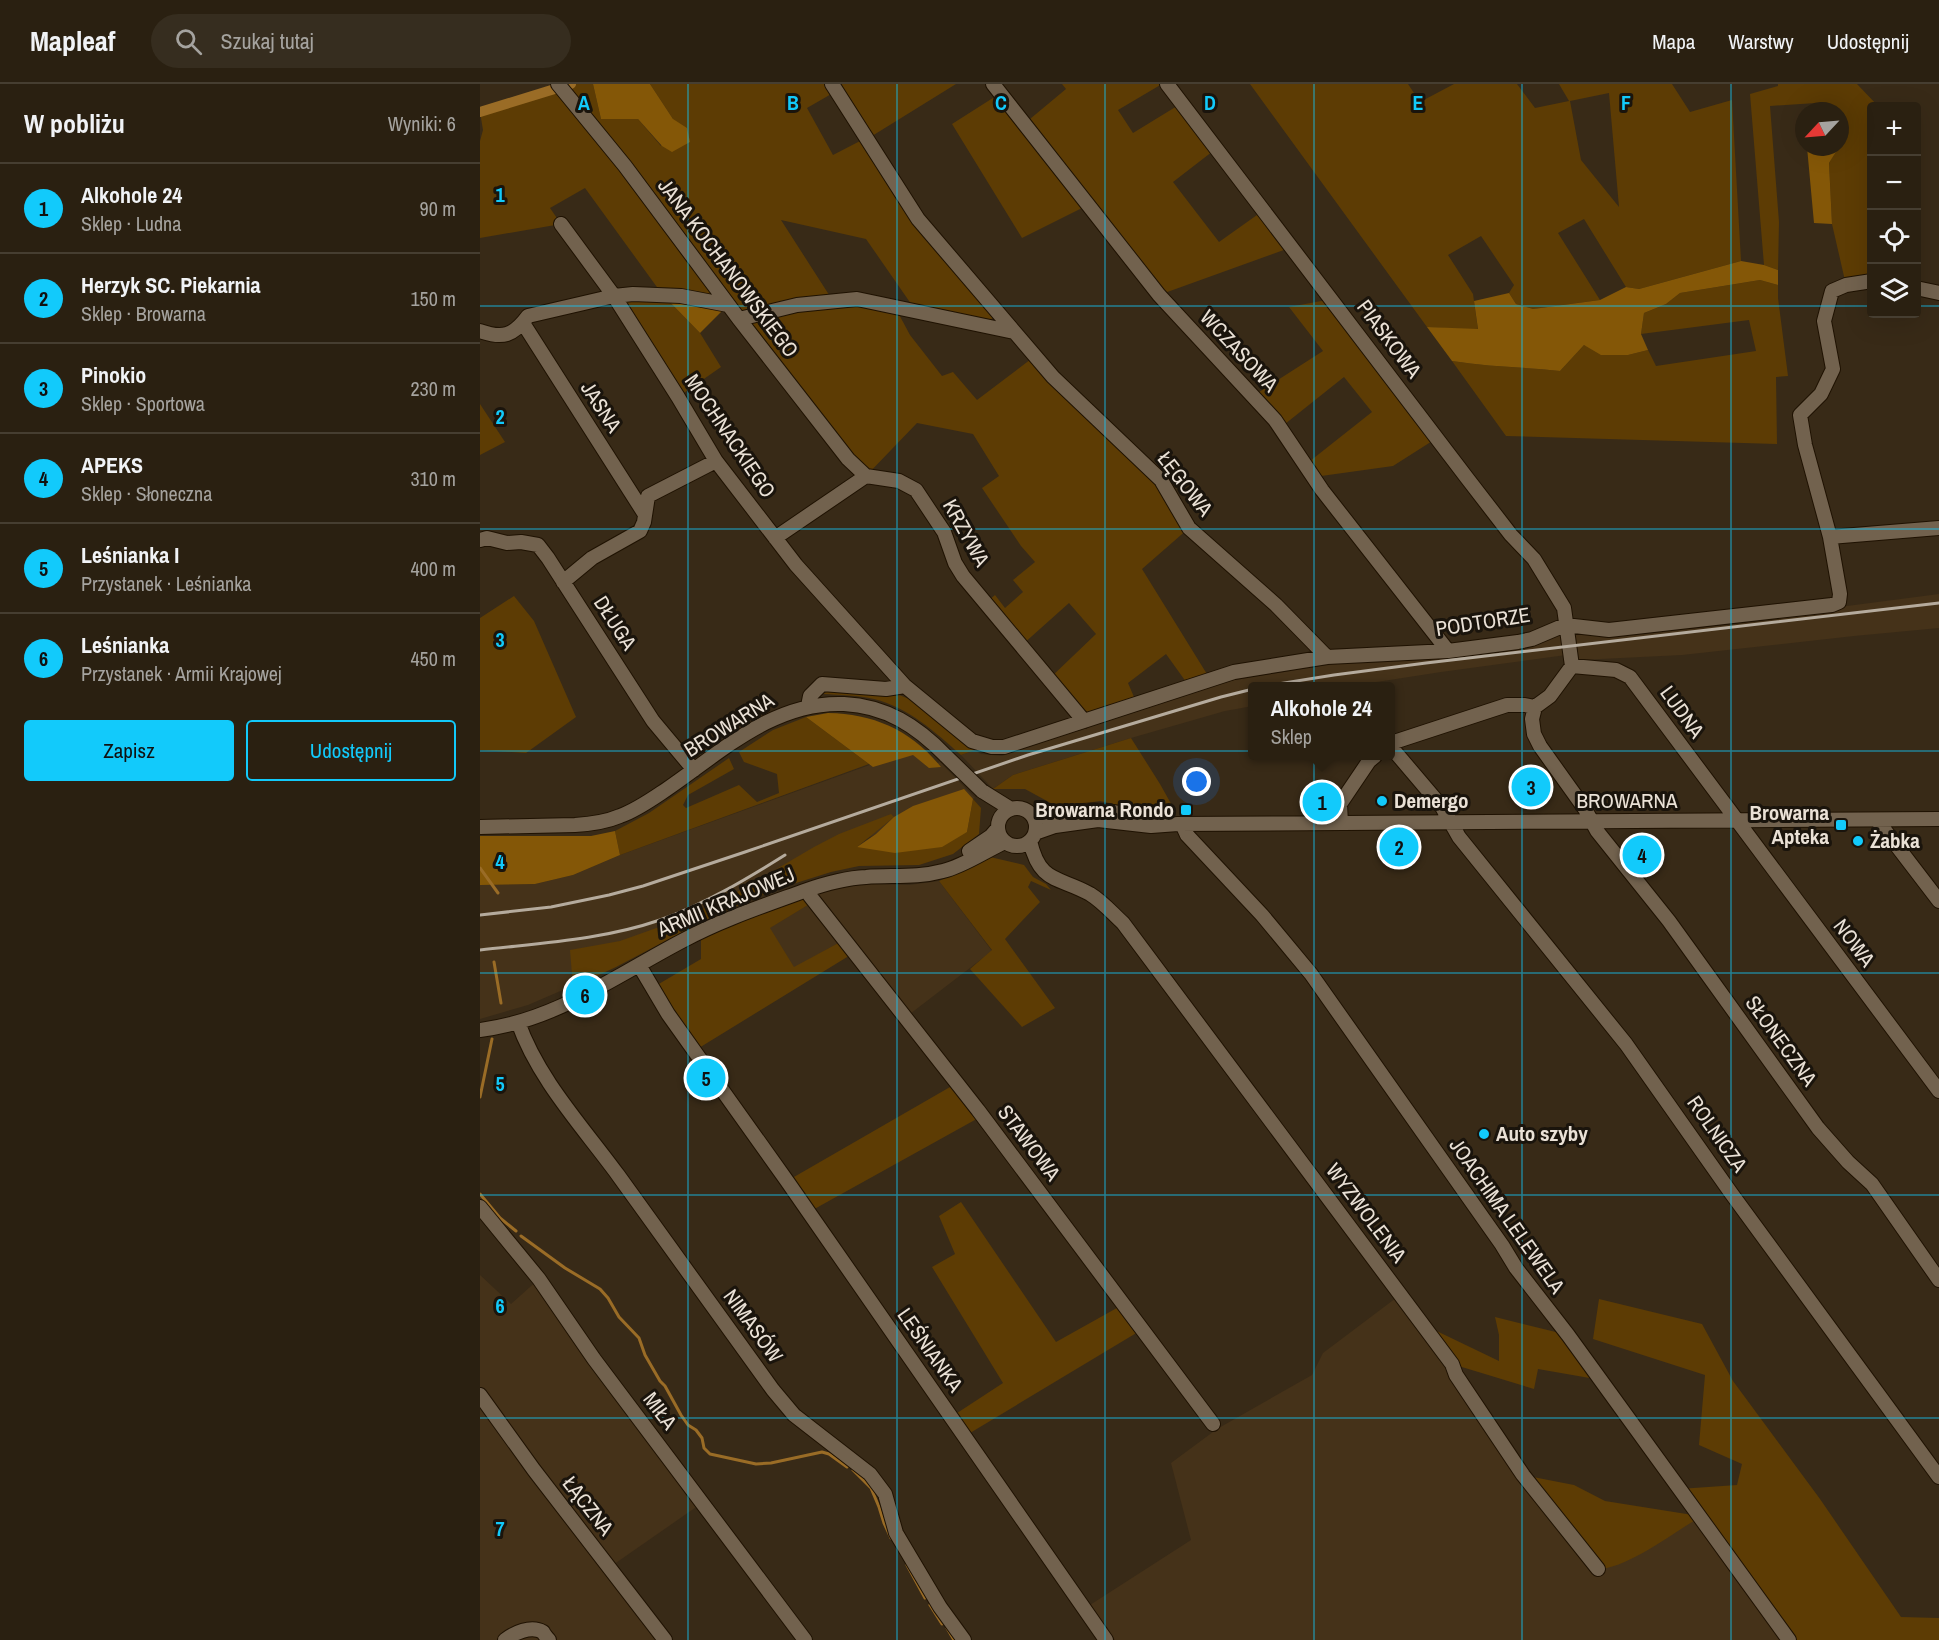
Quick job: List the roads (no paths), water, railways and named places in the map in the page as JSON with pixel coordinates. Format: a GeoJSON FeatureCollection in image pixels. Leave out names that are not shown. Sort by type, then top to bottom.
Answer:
{"type":"FeatureCollection","features":[{"type":"Feature","properties":{"kind":"street","name":"ŁĘGOWA"},"geometry":{"type":"LineString","coordinates":[[832,84],[918,219],[1014,332],[1053,377],[1161,480],[1189,528],[1276,605],[1327,657]]}},
{"type":"Feature","properties":{"kind":"street","name":"WCZASOWA"},"geometry":{"type":"LineString","coordinates":[[993,84],[1159,295],[1275,420],[1322,490],[1448,651]]}},
{"type":"Feature","properties":{"kind":"street","name":"PIASKOWA"},"geometry":{"type":"LineString","coordinates":[[1167,84],[1511,535],[1534,558],[1564,608],[1566,625]]}},
{"type":"Feature","properties":{"kind":"street","name":"JANA KOCHANOWSKIEGO"},"geometry":{"type":"LineString","coordinates":[[560,88],[625,166],[738,319],[848,459],[866,476]]}},
{"type":"Feature","properties":{"kind":"street","name":"MOCHNACKIEGO"},"geometry":{"type":"LineString","coordinates":[[561,224],[614,296],[716,461],[796,565],[905,686]]}},
{"type":"Feature","properties":{"kind":"street","name":"PODTORZE"},"geometry":{"type":"LineString","coordinates":[[905,686],[972,741],[992,747],[1014,745],[1234,672],[1327,657],[1448,651],[1532,639],[1566,625],[1609,630],[1832,605],[1839,602],[1840,594],[1830,537],[1804,445],[1800,416],[1821,394],[1833,369],[1824,321],[1832,291],[1846,285],[1867,282]]}},
{"type":"Feature","properties":{"kind":"street"},"geometry":{"type":"LineString","coordinates":[[1921,289],[1939,293]]}},
{"type":"Feature","properties":{"kind":"street"},"geometry":{"type":"LineString","coordinates":[[480,331],[495,336],[507,335],[523,323],[528,316],[614,296],[652,294],[681,296],[728,305]]}},
{"type":"Feature","properties":{"kind":"street"},"geometry":{"type":"LineString","coordinates":[[738,319],[797,305],[857,299],[1014,332]]}},
{"type":"Feature","properties":{"kind":"street","name":"JASNA"},"geometry":{"type":"LineString","coordinates":[[523,323],[644,513]]}},
{"type":"Feature","properties":{"kind":"street"},"geometry":{"type":"LineString","coordinates":[[563,582],[592,558],[640,531],[644,522],[648,496],[716,461]]}},
{"type":"Feature","properties":{"kind":"street"},"geometry":{"type":"LineString","coordinates":[[775,538],[866,476]]}},
{"type":"Feature","properties":{"kind":"street","name":"KRZYWA"},"geometry":{"type":"LineString","coordinates":[[866,476],[899,482],[916,490],[944,532],[955,564],[963,576],[1084,721]]}},
{"type":"Feature","properties":{"kind":"street"},"geometry":{"type":"LineString","coordinates":[[1830,537],[1939,528]]}},
{"type":"Feature","properties":{"kind":"street","name":"DŁUGA"},"geometry":{"type":"LineString","coordinates":[[480,540],[487,538],[507,543],[521,542],[538,545],[653,721],[694,770]]}},
{"type":"Feature","properties":{"kind":"street"},"geometry":{"type":"LineString","coordinates":[[1395,744],[1507,705],[1535,707],[1550,696],[1572,666],[1566,625]]}},
{"type":"Feature","properties":{"kind":"street","name":"LUDNA"},"geometry":{"type":"LineString","coordinates":[[1572,666],[1616,670],[1630,677],[1736,821]]}},
{"type":"Feature","properties":{"kind":"street"},"geometry":{"type":"LineString","coordinates":[[808,706],[810,696],[822,684],[886,689],[905,686]]}},
{"type":"Feature","properties":{"kind":"street","name":"BROWARNA"},"geometry":{"type":"LineString","coordinates":[[480,827],[589,824],[620,816],[645,804],[764,723],[785,713],[808,706],[826,704],[855,705],[885,712],[909,723],[982,791],[1003,818]]}},
{"type":"Feature","properties":{"kind":"street","name":"SŁONECZNA"},"geometry":{"type":"LineString","coordinates":[[1535,707],[1532,719],[1534,734],[1540,746],[1602,838],[1669,921],[1818,1128],[1848,1162],[1872,1184],[1939,1280]]}},
{"type":"Feature","properties":{"kind":"street"},"geometry":{"type":"LineString","coordinates":[[1395,750],[1442,807],[1451,822]]}},
{"type":"Feature","properties":{"kind":"street"},"geometry":{"type":"LineString","coordinates":[[1341,823],[1340,804],[1370,760]]}},
{"type":"Feature","properties":{"kind":"street"},"geometry":{"type":"LineString","coordinates":[[1021,808],[1031,814],[1035,823],[1022,840],[1000,837],[1003,818],[1021,808]]}},
{"type":"Feature","properties":{"kind":"street","name":"BROWARNA"},"geometry":{"type":"LineString","coordinates":[[1031,814],[1045,817],[1098,810],[1176,824]]}},
{"type":"Feature","properties":{"kind":"street","name":"ARMII KRAJOWEJ"},"geometry":{"type":"LineString","coordinates":[[931,873],[966,854],[991,836],[1003,818]]}},
{"type":"Feature","properties":{"kind":"street","name":"BROWARNA"},"geometry":{"type":"LineString","coordinates":[[1022,840],[1055,826],[1098,820],[1151,826],[1939,819]]}},
{"type":"Feature","properties":{"kind":"street"},"geometry":{"type":"LineString","coordinates":[[1877,820],[1939,901]]}},
{"type":"Feature","properties":{"kind":"street","name":"NOWA"},"geometry":{"type":"LineString","coordinates":[[1736,821],[1939,1091]]}},
{"type":"Feature","properties":{"kind":"street","name":"ROLNICZA"},"geometry":{"type":"LineString","coordinates":[[1451,822],[1470,852],[1644,1068],[1731,1193],[1939,1477]]}},
{"type":"Feature","properties":{"kind":"street","name":"JOACHIMA LELEWELA"},"geometry":{"type":"LineString","coordinates":[[1176,824],[1262,915],[1311,974],[1516,1268],[1568,1335],[1789,1640]]}},
{"type":"Feature","properties":{"kind":"street","name":"ARMII KRAJOWEJ"},"geometry":{"type":"LineString","coordinates":[[480,1030],[518,1022],[560,1007],[701,931],[808,890],[840,880],[866,876],[913,876],[945,871],[1022,840]]}},
{"type":"Feature","properties":{"kind":"street","name":"WYZWOLENIA"},"geometry":{"type":"LineString","coordinates":[[1022,840],[1030,867],[1040,878],[1063,888],[1088,893],[1100,900],[1123,923],[1452,1364],[1456,1375],[1523,1475],[1598,1569]]}},
{"type":"Feature","properties":{"kind":"street","name":"STAWOWA"},"geometry":{"type":"LineString","coordinates":[[808,890],[810,896],[978,1110],[1213,1424]]}},
{"type":"Feature","properties":{"kind":"street","name":"LEŚNIANKA"},"geometry":{"type":"LineString","coordinates":[[639,966],[679,1029],[1106,1640]]}},
{"type":"Feature","properties":{"kind":"street","name":"NIMASÓW"},"geometry":{"type":"LineString","coordinates":[[518,1022],[539,1065],[563,1103],[773,1390],[794,1415],[870,1474],[885,1494],[896,1533],[939,1607],[964,1640]]}},
{"type":"Feature","properties":{"kind":"street","name":"MIŁA"},"geometry":{"type":"LineString","coordinates":[[480,1207],[539,1279],[594,1359],[805,1640]]}},
{"type":"Feature","properties":{"kind":"street","name":"ŁĄCZNA"},"geometry":{"type":"LineString","coordinates":[[480,1395],[534,1470],[665,1640]]}},
{"type":"Feature","properties":{"kind":"street"},"geometry":{"type":"LineString","coordinates":[[505,1640],[511,1635],[534,1630],[543,1632],[549,1640]]}},
{"type":"Feature","properties":{"kind":"waterway"},"geometry":{"type":"LineString","coordinates":[[480,112],[571,84]]}},
{"type":"Feature","properties":{"kind":"waterway"},"geometry":{"type":"LineString","coordinates":[[480,868],[498,893]]}},
{"type":"Feature","properties":{"kind":"waterway"},"geometry":{"type":"LineString","coordinates":[[494,962],[501,1003]]}},
{"type":"Feature","properties":{"kind":"waterway"},"geometry":{"type":"LineString","coordinates":[[480,1097],[492,1039]]}},
{"type":"Feature","properties":{"kind":"waterway"},"geometry":{"type":"LineString","coordinates":[[480,1194],[500,1218],[516,1231]]}},
{"type":"Feature","properties":{"kind":"waterway"},"geometry":{"type":"LineString","coordinates":[[521,1236],[565,1268],[600,1289],[608,1298],[619,1317],[639,1338],[645,1355],[660,1381],[688,1425],[702,1438],[704,1448],[710,1454],[756,1464],[822,1452],[829,1454],[847,1467]]}},
{"type":"Feature","properties":{"kind":"waterway"},"geometry":{"type":"LineString","coordinates":[[853,1470],[871,1488],[891,1538]]}},
{"type":"Feature","properties":{"kind":"waterway"},"geometry":{"type":"LineString","coordinates":[[907,1565],[925,1598]]}},
{"type":"Feature","properties":{"kind":"waterway"},"geometry":{"type":"LineString","coordinates":[[930,1605],[942,1624]]}},
{"type":"Feature","properties":{"kind":"waterway"},"geometry":{"type":"LineString","coordinates":[[947,1628],[954,1640]]}},
{"type":"Feature","properties":{"kind":"railway"},"geometry":{"type":"LineString","coordinates":[[1290,682],[1426,663],[1939,603]]}},
{"type":"Feature","properties":{"kind":"railway"},"geometry":{"type":"LineString","coordinates":[[480,915],[551,907],[643,886],[1028,755],[1248,690]]}},
{"type":"Feature","properties":{"kind":"railway"},"geometry":{"type":"LineString","coordinates":[[480,950],[548,943],[638,927],[677,914],[709,899],[785,855]]}},
{"type":"Feature","properties":{"kind":"place","name":"Pinokio"},"geometry":{"type":"Point","coordinates":[1531,787]}},
{"type":"Feature","properties":{"kind":"place","name":"Demergo"},"geometry":{"type":"Point","coordinates":[1382,801]}},
{"type":"Feature","properties":{"kind":"place","name":"Alkohole 24"},"geometry":{"type":"Point","coordinates":[1322,802]}},
{"type":"Feature","properties":{"kind":"place","name":"Browarna Rondo"},"geometry":{"type":"Point","coordinates":[1186,810]}},
{"type":"Feature","properties":{"kind":"place","name":"Browarna Apteka"},"geometry":{"type":"Point","coordinates":[1841,825]}},
{"type":"Feature","properties":{"kind":"place","name":"Żabka"},"geometry":{"type":"Point","coordinates":[1858,841]}},
{"type":"Feature","properties":{"kind":"place","name":"Herzyk SC. Piekarnia"},"geometry":{"type":"Point","coordinates":[1399,847]}},
{"type":"Feature","properties":{"kind":"place","name":"APEKS"},"geometry":{"type":"Point","coordinates":[1642,855]}},
{"type":"Feature","properties":{"kind":"place","name":"Leśnianka"},"geometry":{"type":"Point","coordinates":[585,995]}},
{"type":"Feature","properties":{"kind":"place","name":"Leśnianka I"},"geometry":{"type":"Point","coordinates":[706,1078]}},
{"type":"Feature","properties":{"kind":"place","name":"Auto szyby"},"geometry":{"type":"Point","coordinates":[1484,1134]}}]}
